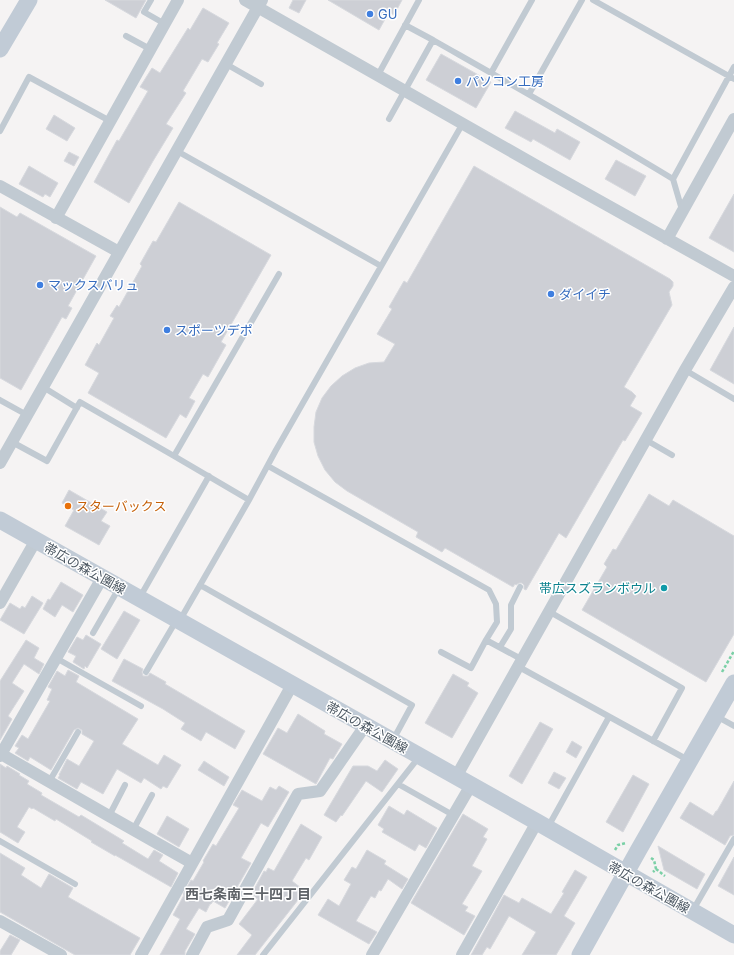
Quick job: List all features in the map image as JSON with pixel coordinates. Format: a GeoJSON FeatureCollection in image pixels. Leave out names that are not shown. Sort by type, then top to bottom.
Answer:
{"type":"FeatureCollection","features":[{"type":"Feature","properties":{"kind":"main road"},"geometry":{"type":"LineString","coordinates":[[0,49],[29,0]]}},
{"type":"Feature","properties":{"kind":"main road","name":"帯広の森公園線"},"geometry":{"type":"LineString","coordinates":[[0,520],[542,825],[734,935]]}},
{"type":"Feature","properties":{"kind":"main road"},"geometry":{"type":"LineString","coordinates":[[580,955],[734,683]]}},
{"type":"Feature","properties":{"kind":"street"},"geometry":{"type":"LineString","coordinates":[[56,218],[178,0]]}},
{"type":"Feature","properties":{"kind":"street"},"geometry":{"type":"LineString","coordinates":[[245,0],[260,4],[404,90],[734,276]]}},
{"type":"Feature","properties":{"kind":"street"},"geometry":{"type":"LineString","coordinates":[[0,463],[260,4]]}},
{"type":"Feature","properties":{"kind":"street"},"geometry":{"type":"LineString","coordinates":[[667,238],[734,119]]}},
{"type":"Feature","properties":{"kind":"street"},"geometry":{"type":"LineString","coordinates":[[0,186],[119,252]]}},
{"type":"Feature","properties":{"kind":"street"},"geometry":{"type":"LineString","coordinates":[[372,955],[453,815],[464,781],[521,664],[685,370],[734,287]]}},
{"type":"Feature","properties":{"kind":"street"},"geometry":{"type":"LineString","coordinates":[[0,603],[36,540]]}},
{"type":"Feature","properties":{"kind":"street"},"geometry":{"type":"LineString","coordinates":[[102,578],[1,751],[49,782],[192,863]]}},
{"type":"Feature","properties":{"kind":"street"},"geometry":{"type":"LineString","coordinates":[[141,955],[292,685]]}},
{"type":"Feature","properties":{"kind":"street"},"geometry":{"type":"LineString","coordinates":[[192,955],[207,927],[228,920],[298,794],[320,791],[365,726]]}},
{"type":"Feature","properties":{"kind":"street"},"geometry":{"type":"LineString","coordinates":[[462,955],[542,825]]}},
{"type":"Feature","properties":{"kind":"street"},"geometry":{"type":"LineString","coordinates":[[0,921],[61,955]]}},
{"type":"Feature","properties":{"kind":"lane"},"geometry":{"type":"LineString","coordinates":[[151,0],[144,12],[165,24]]}},
{"type":"Feature","properties":{"kind":"lane"},"geometry":{"type":"LineString","coordinates":[[378,75],[419,0]]}},
{"type":"Feature","properties":{"kind":"lane"},"geometry":{"type":"LineString","coordinates":[[491,73],[532,0]]}},
{"type":"Feature","properties":{"kind":"lane"},"geometry":{"type":"LineString","coordinates":[[529,94],[582,0]]}},
{"type":"Feature","properties":{"kind":"lane"},"geometry":{"type":"LineString","coordinates":[[593,0],[732,78]]}},
{"type":"Feature","properties":{"kind":"lane"},"geometry":{"type":"LineString","coordinates":[[405,25],[529,94],[673,179],[682,212]]}},
{"type":"Feature","properties":{"kind":"lane"},"geometry":{"type":"LineString","coordinates":[[126,36],[150,49]]}},
{"type":"Feature","properties":{"kind":"lane"},"geometry":{"type":"LineString","coordinates":[[389,118],[433,40]]}},
{"type":"Feature","properties":{"kind":"lane"},"geometry":{"type":"LineString","coordinates":[[226,64],[261,84]]}},
{"type":"Feature","properties":{"kind":"lane"},"geometry":{"type":"LineString","coordinates":[[673,179],[732,78],[734,67]]}},
{"type":"Feature","properties":{"kind":"lane"},"geometry":{"type":"LineString","coordinates":[[0,131],[29,77],[110,121]]}},
{"type":"Feature","properties":{"kind":"lane"},"geometry":{"type":"LineString","coordinates":[[146,672],[200,585],[463,123]]}},
{"type":"Feature","properties":{"kind":"lane"},"geometry":{"type":"LineString","coordinates":[[176,151],[382,266]]}},
{"type":"Feature","properties":{"kind":"lane"},"geometry":{"type":"LineString","coordinates":[[174,456],[279,274]]}},
{"type":"Feature","properties":{"kind":"lane"},"geometry":{"type":"LineString","coordinates":[[685,370],[734,399]]}},
{"type":"Feature","properties":{"kind":"lane"},"geometry":{"type":"LineString","coordinates":[[43,387],[77,408]]}},
{"type":"Feature","properties":{"kind":"lane"},"geometry":{"type":"LineString","coordinates":[[0,400],[27,415]]}},
{"type":"Feature","properties":{"kind":"lane"},"geometry":{"type":"LineString","coordinates":[[12,442],[47,461],[80,402],[249,500]]}},
{"type":"Feature","properties":{"kind":"lane"},"geometry":{"type":"LineString","coordinates":[[646,440],[672,455]]}},
{"type":"Feature","properties":{"kind":"lane"},"geometry":{"type":"LineString","coordinates":[[268,466],[489,590],[496,604],[497,622],[471,668],[441,652]]}},
{"type":"Feature","properties":{"kind":"lane"},"geometry":{"type":"LineString","coordinates":[[139,599],[209,476]]}},
{"type":"Feature","properties":{"kind":"lane"},"geometry":{"type":"LineString","coordinates":[[200,585],[412,705],[392,741]]}},
{"type":"Feature","properties":{"kind":"lane"},"geometry":{"type":"LineString","coordinates":[[92,633],[119,587]]}},
{"type":"Feature","properties":{"kind":"lane"},"geometry":{"type":"LineString","coordinates":[[500,647],[511,629],[512,606],[520,587]]}},
{"type":"Feature","properties":{"kind":"lane"},"geometry":{"type":"LineString","coordinates":[[550,612],[682,688],[653,741]]}},
{"type":"Feature","properties":{"kind":"lane"},"geometry":{"type":"LineString","coordinates":[[486,640],[500,647],[521,664],[610,717],[689,761]]}},
{"type":"Feature","properties":{"kind":"lane"},"geometry":{"type":"LineString","coordinates":[[56,658],[141,706]]}},
{"type":"Feature","properties":{"kind":"lane"},"geometry":{"type":"LineString","coordinates":[[715,716],[734,726]]}},
{"type":"Feature","properties":{"kind":"lane"},"geometry":{"type":"LineString","coordinates":[[542,825],[610,717]]}},
{"type":"Feature","properties":{"kind":"lane"},"geometry":{"type":"LineString","coordinates":[[49,782],[78,732]]}},
{"type":"Feature","properties":{"kind":"lane"},"geometry":{"type":"LineString","coordinates":[[263,955],[419,757]]}},
{"type":"Feature","properties":{"kind":"lane"},"geometry":{"type":"LineString","coordinates":[[398,784],[453,815]]}},
{"type":"Feature","properties":{"kind":"lane"},"geometry":{"type":"LineString","coordinates":[[109,816],[125,786]]}},
{"type":"Feature","properties":{"kind":"lane"},"geometry":{"type":"LineString","coordinates":[[133,830],[152,795]]}},
{"type":"Feature","properties":{"kind":"lane"},"geometry":{"type":"LineString","coordinates":[[693,911],[734,839]]}},
{"type":"Feature","properties":{"kind":"lane"},"geometry":{"type":"LineString","coordinates":[[0,841],[76,884]]}},
{"type":"Feature","properties":{"kind":"building"},"geometry":{"type":"Polygon","coordinates":[[[105,0],[146,0],[136,18],[105,0]]]}},
{"type":"Feature","properties":{"kind":"building"},"geometry":{"type":"Polygon","coordinates":[[[293,0],[306,0],[299,13],[289,8],[293,0]]]}},
{"type":"Feature","properties":{"kind":"building","name":"GU"},"geometry":{"type":"Polygon","coordinates":[[[328,0],[402,0],[394,15],[389,12],[379,30],[328,0]]]}},
{"type":"Feature","properties":{"kind":"building"},"geometry":{"type":"Polygon","coordinates":[[[203,8],[229,23],[208,62],[202,59],[183,91],[186,93],[166,124],[173,128],[129,203],[94,182],[117,140],[119,141],[148,91],[140,87],[152,68],[160,73],[188,28],[190,30],[203,8]]]}},
{"type":"Feature","properties":{"kind":"building","name":"パソコン工房"},"geometry":{"type":"Polygon","coordinates":[[[441,54],[491,82],[476,108],[426,80],[441,54]]]}},
{"type":"Feature","properties":{"kind":"building"},"geometry":{"type":"Polygon","coordinates":[[[515,111],[555,133],[557,129],[580,142],[570,160],[533,139],[531,142],[505,128],[515,111]]]}},
{"type":"Feature","properties":{"kind":"building"},"geometry":{"type":"Polygon","coordinates":[[[54,115],[75,128],[67,141],[46,129],[54,115]]]}},
{"type":"Feature","properties":{"kind":"building"},"geometry":{"type":"Polygon","coordinates":[[[69,152],[79,157],[74,166],[64,161],[69,152]]]}},
{"type":"Feature","properties":{"kind":"building"},"geometry":{"type":"Polygon","coordinates":[[[616,160],[646,176],[635,196],[605,179],[616,160]]]}},
{"type":"Feature","properties":{"kind":"building"},"geometry":{"type":"Polygon","coordinates":[[[29,166],[58,183],[50,197],[45,194],[43,197],[19,184],[29,166]]]}},
{"type":"Feature","properties":{"kind":"building"},"geometry":{"type":"Polygon","coordinates":[[[474,166],[673,282],[673,286],[669,292],[672,305],[624,387],[636,396],[630,406],[642,413],[625,441],[623,440],[566,538],[559,533],[526,590],[524,589],[524,585],[522,583],[515,584],[513,587],[445,548],[442,552],[416,537],[418,532],[347,491],[335,482],[325,470],[318,456],[314,442],[316,412],[322,398],[331,386],[342,376],[355,368],[369,363],[384,362],[395,344],[377,334],[392,309],[389,307],[404,281],[407,283],[474,166]]]}},
{"type":"Feature","properties":{"kind":"building"},"geometry":{"type":"Polygon","coordinates":[[[734,194],[734,252],[709,238],[734,194]]]}},
{"type":"Feature","properties":{"kind":"building","name":"スポーツデポ"},"geometry":{"type":"Polygon","coordinates":[[[179,202],[271,255],[221,342],[226,345],[208,377],[203,374],[189,398],[195,401],[186,418],[180,414],[166,438],[88,393],[99,373],[85,365],[97,343],[99,345],[114,318],[110,316],[117,305],[119,307],[142,266],[140,264],[153,241],[156,242],[179,202]]]}},
{"type":"Feature","properties":{"kind":"building","name":"マックスバリュ"},"geometry":{"type":"Polygon","coordinates":[[[0,207],[17,217],[20,213],[96,256],[68,306],[72,308],[66,319],[62,317],[21,390],[0,378],[0,207]]]}},
{"type":"Feature","properties":{"kind":"building"},"geometry":{"type":"Polygon","coordinates":[[[734,327],[734,384],[710,370],[734,327]]]}},
{"type":"Feature","properties":{"kind":"building"},"geometry":{"type":"Polygon","coordinates":[[[69,490],[107,512],[101,521],[110,526],[99,545],[65,526],[74,510],[62,503],[69,490]]]}},
{"type":"Feature","properties":{"kind":"building","name":"帯広スズランボウル"},"geometry":{"type":"Polygon","coordinates":[[[649,494],[669,506],[673,500],[734,536],[734,634],[706,682],[582,610],[607,567],[604,564],[613,549],[616,550],[649,494]]]}},
{"type":"Feature","properties":{"kind":"building"},"geometry":{"type":"Polygon","coordinates":[[[61,582],[83,595],[73,612],[62,605],[55,617],[43,609],[48,599],[50,600],[61,582]]]}},
{"type":"Feature","properties":{"kind":"building"},"geometry":{"type":"Polygon","coordinates":[[[32,596],[43,603],[24,634],[0,620],[10,603],[20,609],[22,606],[25,608],[32,596]]]}},
{"type":"Feature","properties":{"kind":"building"},"geometry":{"type":"Polygon","coordinates":[[[124,611],[140,620],[117,659],[101,649],[124,611]]]}},
{"type":"Feature","properties":{"kind":"building"},"geometry":{"type":"Polygon","coordinates":[[[86,635],[101,644],[87,668],[85,666],[84,669],[73,662],[76,656],[68,652],[77,637],[83,640],[86,635]]]}},
{"type":"Feature","properties":{"kind":"building"},"geometry":{"type":"Polygon","coordinates":[[[26,640],[39,648],[34,658],[44,664],[39,674],[24,664],[12,683],[24,691],[8,716],[12,719],[0,740],[0,681],[26,640]]]}},
{"type":"Feature","properties":{"kind":"building"},"geometry":{"type":"Polygon","coordinates":[[[124,659],[143,669],[143,676],[148,676],[150,673],[166,682],[165,684],[245,731],[235,749],[206,732],[201,741],[181,729],[185,723],[112,681],[124,659]]]}},
{"type":"Feature","properties":{"kind":"building"},"geometry":{"type":"Polygon","coordinates":[[[68,670],[79,676],[76,682],[138,719],[122,744],[158,765],[164,755],[181,765],[167,788],[163,786],[161,789],[144,778],[141,783],[117,769],[103,794],[81,782],[77,789],[58,778],[67,759],[79,766],[94,741],[82,734],[82,730],[78,728],[74,730],[51,770],[30,757],[28,761],[15,753],[19,748],[15,746],[22,735],[28,739],[50,701],[47,700],[52,689],[48,687],[57,671],[65,676],[68,670]]]}},
{"type":"Feature","properties":{"kind":"building"},"geometry":{"type":"Polygon","coordinates":[[[453,674],[469,683],[467,686],[478,693],[452,738],[425,723],[453,674]]]}},
{"type":"Feature","properties":{"kind":"building"},"geometry":{"type":"Polygon","coordinates":[[[298,714],[325,731],[324,734],[342,744],[333,759],[330,758],[316,784],[263,754],[278,728],[287,733],[298,714]]]}},
{"type":"Feature","properties":{"kind":"building"},"geometry":{"type":"Polygon","coordinates":[[[540,722],[553,729],[522,784],[509,776],[540,722]]]}},
{"type":"Feature","properties":{"kind":"building"},"geometry":{"type":"Polygon","coordinates":[[[572,741],[582,747],[576,758],[566,752],[572,741]]]}},
{"type":"Feature","properties":{"kind":"building"},"geometry":{"type":"Polygon","coordinates":[[[385,760],[398,769],[382,792],[366,781],[342,816],[341,815],[336,822],[324,815],[353,766],[368,766],[377,771],[385,760]]]}},
{"type":"Feature","properties":{"kind":"building"},"geometry":{"type":"Polygon","coordinates":[[[204,761],[229,777],[224,786],[198,770],[204,761]]]}},
{"type":"Feature","properties":{"kind":"building"},"geometry":{"type":"Polygon","coordinates":[[[0,764],[6,768],[7,766],[20,774],[19,775],[29,781],[27,784],[42,793],[41,795],[79,817],[81,815],[124,841],[122,843],[148,859],[154,850],[163,855],[159,861],[178,873],[171,887],[91,842],[92,841],[56,819],[55,821],[33,808],[32,809],[29,807],[17,827],[25,832],[18,843],[0,832],[0,764]]]}},
{"type":"Feature","properties":{"kind":"building"},"geometry":{"type":"Polygon","coordinates":[[[554,772],[566,778],[559,789],[548,783],[554,772]]]}},
{"type":"Feature","properties":{"kind":"building"},"geometry":{"type":"Polygon","coordinates":[[[633,775],[649,784],[623,832],[606,822],[633,775]]]}},
{"type":"Feature","properties":{"kind":"building"},"geometry":{"type":"Polygon","coordinates":[[[734,781],[734,835],[730,836],[725,845],[680,818],[690,802],[713,816],[734,781]]]}},
{"type":"Feature","properties":{"kind":"building"},"geometry":{"type":"Polygon","coordinates":[[[279,786],[289,792],[268,827],[261,823],[241,858],[251,863],[225,908],[213,901],[206,912],[199,908],[186,929],[195,934],[185,951],[185,955],[160,955],[180,919],[173,915],[184,895],[183,894],[191,880],[193,881],[213,844],[216,846],[239,808],[233,805],[242,790],[262,801],[270,787],[276,790],[279,786]]]}},
{"type":"Feature","properties":{"kind":"building"},"geometry":{"type":"Polygon","coordinates":[[[389,806],[404,815],[407,810],[437,828],[426,848],[419,844],[415,851],[382,832],[384,829],[378,825],[389,806]]]}},
{"type":"Feature","properties":{"kind":"building"},"geometry":{"type":"Polygon","coordinates":[[[463,814],[488,829],[483,837],[487,839],[472,866],[482,871],[462,904],[468,907],[465,911],[475,916],[464,935],[411,903],[463,814]]]}},
{"type":"Feature","properties":{"kind":"building"},"geometry":{"type":"Polygon","coordinates":[[[167,816],[189,829],[179,847],[157,834],[167,816]]]}},
{"type":"Feature","properties":{"kind":"building"},"geometry":{"type":"Polygon","coordinates":[[[301,824],[322,837],[309,860],[306,858],[292,881],[305,891],[255,955],[237,955],[252,935],[239,924],[258,899],[251,895],[264,871],[266,872],[268,868],[274,871],[301,824]]]}},
{"type":"Feature","properties":{"kind":"building"},"geometry":{"type":"Polygon","coordinates":[[[658,846],[705,874],[697,889],[664,870],[658,846]]]}},
{"type":"Feature","properties":{"kind":"building"},"geometry":{"type":"Polygon","coordinates":[[[367,850],[386,861],[384,864],[408,879],[402,889],[388,879],[381,891],[379,890],[375,898],[371,896],[356,921],[377,932],[369,944],[318,915],[328,899],[339,906],[351,884],[344,880],[352,867],[356,869],[367,850]]]}},
{"type":"Feature","properties":{"kind":"building"},"geometry":{"type":"Polygon","coordinates":[[[0,853],[25,868],[21,875],[41,888],[49,874],[73,888],[68,897],[140,938],[130,955],[75,955],[0,912],[0,853]]]}},
{"type":"Feature","properties":{"kind":"building"},"geometry":{"type":"Polygon","coordinates":[[[734,857],[734,895],[718,886],[734,857]]]}},
{"type":"Feature","properties":{"kind":"building"},"geometry":{"type":"Polygon","coordinates":[[[575,870],[587,877],[564,916],[575,923],[556,955],[522,955],[536,932],[509,916],[490,949],[487,947],[482,955],[471,955],[504,895],[519,903],[522,898],[551,914],[564,893],[562,892],[575,870]]]}},
{"type":"Feature","properties":{"kind":"building"},"geometry":{"type":"Polygon","coordinates":[[[10,935],[20,940],[11,955],[0,955],[0,951],[10,935]]]}},
{"type":"Feature","properties":{"kind":"place","name":"GU"},"geometry":{"type":"Point","coordinates":[370,14]}},
{"type":"Feature","properties":{"kind":"place","name":"パソコン工房"},"geometry":{"type":"Point","coordinates":[458,81]}},
{"type":"Feature","properties":{"kind":"place","name":"マックスバリュ"},"geometry":{"type":"Point","coordinates":[40,285]}},
{"type":"Feature","properties":{"kind":"place","name":"ダイイチ"},"geometry":{"type":"Point","coordinates":[551,294]}},
{"type":"Feature","properties":{"kind":"place","name":"スポーツデポ"},"geometry":{"type":"Point","coordinates":[167,330]}},
{"type":"Feature","properties":{"kind":"place","name":"スターバックス"},"geometry":{"type":"Point","coordinates":[68,506]}},
{"type":"Feature","properties":{"kind":"place","name":"帯広スズランボウル"},"geometry":{"type":"Point","coordinates":[664,588]}},
{"type":"Feature","properties":{"kind":"district","name":"西七条南三十四丁目"},"geometry":{"type":"Point","coordinates":[248,893]}}]}
